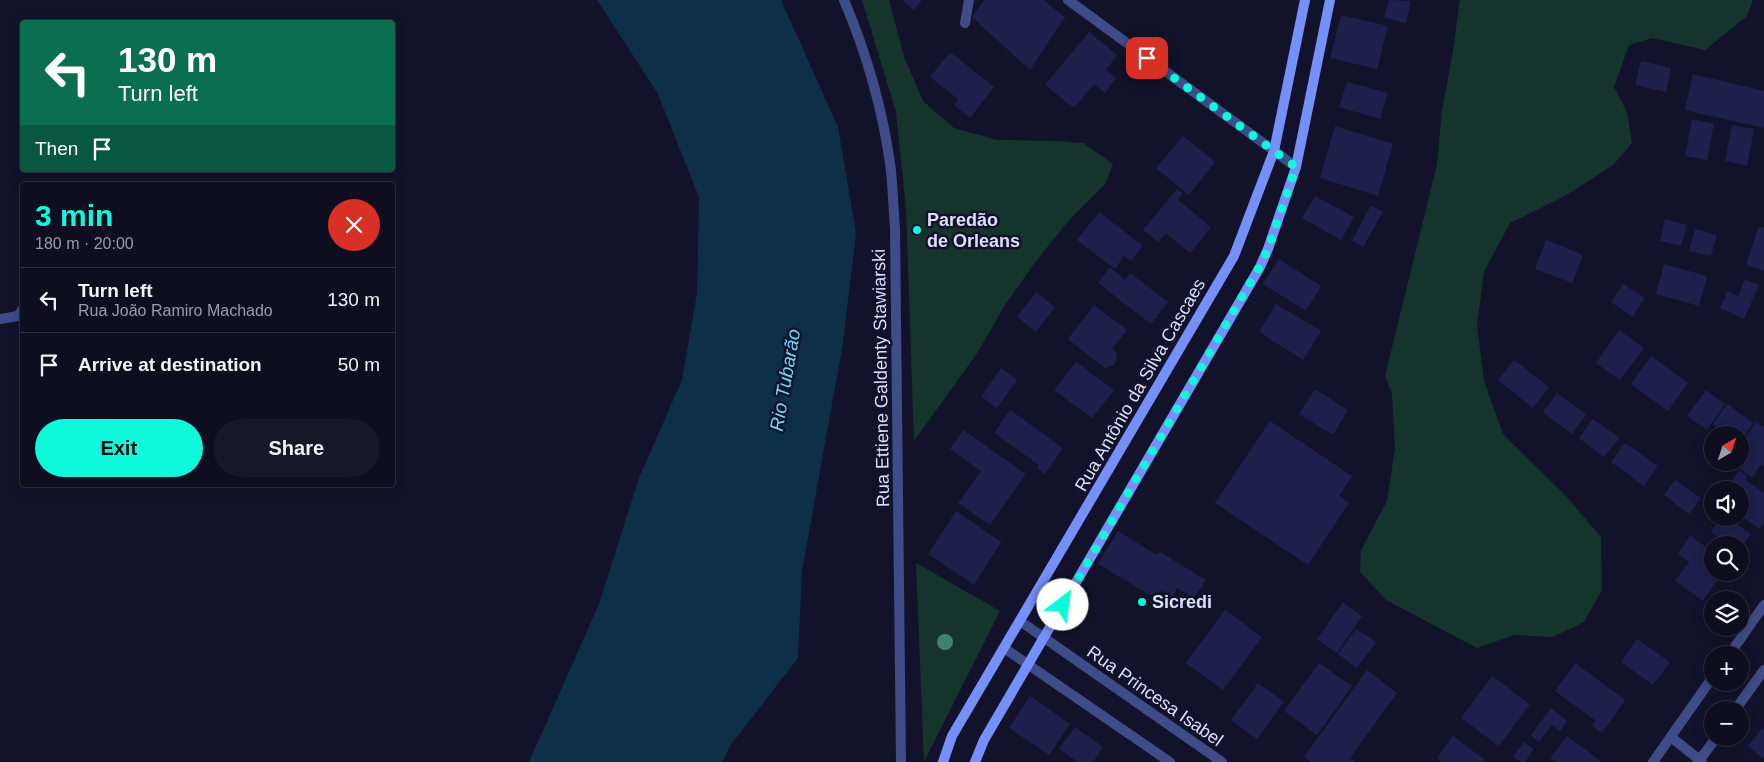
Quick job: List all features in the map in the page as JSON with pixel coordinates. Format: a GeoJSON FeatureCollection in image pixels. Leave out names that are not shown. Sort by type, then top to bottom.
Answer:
{"type":"FeatureCollection","features":[{"type":"Feature","properties":{"kind":"main road","name":"Rua Antônio da Silva Cascaes"},"geometry":{"type":"LineString","coordinates":[[943,762],[952,736],[1234,256],[1274,151],[1305,0]]}},
{"type":"Feature","properties":{"kind":"main road"},"geometry":{"type":"LineString","coordinates":[[975,762],[984,740],[1260,266],[1268,249],[1296,167],[1330,0]]}},
{"type":"Feature","properties":{"kind":"street","name":"Rua Ettiene Galdenty Stawiarski"},"geometry":{"type":"LineString","coordinates":[[844,0],[857,31],[875,87],[890,163],[895,228],[901,762]]}},
{"type":"Feature","properties":{"kind":"street"},"geometry":{"type":"LineString","coordinates":[[965,23],[969,0]]}},
{"type":"Feature","properties":{"kind":"street"},"geometry":{"type":"LineString","coordinates":[[1068,0],[1296,167]]}},
{"type":"Feature","properties":{"kind":"street"},"geometry":{"type":"LineString","coordinates":[[0,319],[18,316],[20,313]]}},
{"type":"Feature","properties":{"kind":"street"},"geometry":{"type":"LineString","coordinates":[[1735,646],[1764,605]]}},
{"type":"Feature","properties":{"kind":"street","name":"Rua Princesa Isabel"},"geometry":{"type":"LineString","coordinates":[[1020,621],[1222,762]]}},
{"type":"Feature","properties":{"kind":"street"},"geometry":{"type":"LineString","coordinates":[[1004,648],[1170,762]]}},
{"type":"Feature","properties":{"kind":"street"},"geometry":{"type":"LineString","coordinates":[[1742,701],[1764,670]]}},
{"type":"Feature","properties":{"kind":"street"},"geometry":{"type":"LineString","coordinates":[[1653,762],[1704,690]]}},
{"type":"Feature","properties":{"kind":"street"},"geometry":{"type":"LineString","coordinates":[[1671,737],[1700,761],[1710,746]]}},
{"type":"Feature","properties":{"kind":"green space"},"geometry":{"type":"Polygon","coordinates":[[[862,0],[889,0],[904,57],[923,101],[954,128],[997,140],[1083,143],[1113,164],[1106,183],[1070,219],[1036,261],[1005,305],[978,352],[914,441],[906,209],[896,112],[862,0]]]}},
{"type":"Feature","properties":{"kind":"green space"},"geometry":{"type":"Polygon","coordinates":[[[1460,0],[1753,0],[1747,16],[1705,50],[1652,38],[1629,45],[1614,87],[1627,112],[1632,143],[1613,165],[1565,196],[1510,223],[1484,272],[1477,326],[1484,381],[1503,434],[1565,495],[1601,537],[1602,590],[1584,622],[1553,637],[1514,635],[1477,648],[1386,600],[1360,572],[1361,550],[1387,501],[1395,448],[1392,394],[1385,376],[1437,165],[1442,110],[1460,0]]]}},
{"type":"Feature","properties":{"kind":"green space"},"geometry":{"type":"Polygon","coordinates":[[[916,563],[1000,611],[924,762],[916,563]]]}},
{"type":"Feature","properties":{"kind":"water","name":"Rio Tubarão"},"geometry":{"type":"Polygon","coordinates":[[[597,0],[781,0],[838,127],[856,233],[843,343],[802,571],[798,658],[730,746],[722,762],[529,762],[599,604],[639,478],[682,380],[697,293],[699,197],[658,94],[597,0]]]}},
{"type":"Feature","properties":{"kind":"building"},"geometry":{"type":"Polygon","coordinates":[[[902,0],[922,0],[914,10],[902,0]]]}},
{"type":"Feature","properties":{"kind":"building"},"geometry":{"type":"Polygon","coordinates":[[[984,0],[1043,0],[1065,17],[1030,70],[972,17],[984,0]]]}},
{"type":"Feature","properties":{"kind":"building"},"geometry":{"type":"Polygon","coordinates":[[[1389,0],[1411,1],[1406,23],[1384,18],[1389,0]]]}},
{"type":"Feature","properties":{"kind":"building"},"geometry":{"type":"Polygon","coordinates":[[[1341,15],[1388,26],[1377,69],[1330,58],[1341,15]]]}},
{"type":"Feature","properties":{"kind":"building"},"geometry":{"type":"Polygon","coordinates":[[[1089,32],[1117,55],[1106,70],[1116,78],[1105,93],[1094,84],[1074,108],[1045,85],[1089,32]]]}},
{"type":"Feature","properties":{"kind":"building"},"geometry":{"type":"Polygon","coordinates":[[[950,52],[994,87],[970,118],[954,105],[958,99],[930,77],[950,52]]]}},
{"type":"Feature","properties":{"kind":"building"},"geometry":{"type":"Polygon","coordinates":[[[1641,61],[1671,68],[1666,92],[1635,85],[1641,61]]]}},
{"type":"Feature","properties":{"kind":"building"},"geometry":{"type":"Polygon","coordinates":[[[1693,74],[1764,91],[1764,128],[1685,110],[1693,74]]]}},
{"type":"Feature","properties":{"kind":"building"},"geometry":{"type":"Polygon","coordinates":[[[1347,82],[1388,93],[1380,119],[1339,107],[1347,82]]]}},
{"type":"Feature","properties":{"kind":"building"},"geometry":{"type":"Polygon","coordinates":[[[1692,119],[1714,124],[1707,160],[1685,156],[1692,119]]]}},
{"type":"Feature","properties":{"kind":"building"},"geometry":{"type":"Polygon","coordinates":[[[1732,125],[1754,129],[1747,166],[1725,161],[1732,125]]]}},
{"type":"Feature","properties":{"kind":"building"},"geometry":{"type":"Polygon","coordinates":[[[1335,126],[1393,144],[1378,196],[1320,178],[1335,126]]]}},
{"type":"Feature","properties":{"kind":"building"},"geometry":{"type":"Polygon","coordinates":[[[1183,136],[1215,162],[1189,195],[1156,168],[1183,136]]]}},
{"type":"Feature","properties":{"kind":"building"},"geometry":{"type":"Polygon","coordinates":[[[1177,189],[1183,193],[1178,200],[1211,227],[1190,253],[1166,233],[1158,242],[1143,230],[1177,189]]]}},
{"type":"Feature","properties":{"kind":"building"},"geometry":{"type":"Polygon","coordinates":[[[1315,196],[1354,217],[1341,240],[1302,218],[1315,196]]]}},
{"type":"Feature","properties":{"kind":"building"},"geometry":{"type":"Polygon","coordinates":[[[1371,205],[1383,212],[1363,247],[1352,241],[1371,205]]]}},
{"type":"Feature","properties":{"kind":"building"},"geometry":{"type":"Polygon","coordinates":[[[1099,212],[1143,246],[1131,261],[1124,256],[1115,269],[1077,240],[1099,212]]]}},
{"type":"Feature","properties":{"kind":"building"},"geometry":{"type":"Polygon","coordinates":[[[1665,219],[1687,225],[1681,246],[1660,241],[1665,219]]]}},
{"type":"Feature","properties":{"kind":"building"},"geometry":{"type":"Polygon","coordinates":[[[1759,226],[1764,228],[1764,271],[1746,265],[1759,226]]]}},
{"type":"Feature","properties":{"kind":"building"},"geometry":{"type":"Polygon","coordinates":[[[1695,229],[1717,235],[1711,256],[1689,251],[1695,229]]]}},
{"type":"Feature","properties":{"kind":"building"},"geometry":{"type":"Polygon","coordinates":[[[1546,240],[1583,255],[1572,283],[1535,269],[1546,240]]]}},
{"type":"Feature","properties":{"kind":"building"},"geometry":{"type":"Polygon","coordinates":[[[1279,259],[1321,286],[1306,311],[1263,284],[1279,259]]]}},
{"type":"Feature","properties":{"kind":"building"},"geometry":{"type":"Polygon","coordinates":[[[1664,264],[1707,276],[1699,306],[1656,294],[1664,264]]]}},
{"type":"Feature","properties":{"kind":"building"},"geometry":{"type":"Polygon","coordinates":[[[1110,267],[1125,280],[1130,273],[1168,302],[1151,324],[1098,283],[1110,267]]]}},
{"type":"Feature","properties":{"kind":"building"},"geometry":{"type":"Polygon","coordinates":[[[1745,279],[1759,285],[1744,319],[1720,308],[1728,291],[1738,296],[1745,279]]]}},
{"type":"Feature","properties":{"kind":"building"},"geometry":{"type":"Polygon","coordinates":[[[1623,284],[1645,298],[1632,317],[1611,302],[1623,284]]]}},
{"type":"Feature","properties":{"kind":"building"},"geometry":{"type":"Polygon","coordinates":[[[1036,292],[1055,307],[1036,332],[1017,317],[1036,292]]]}},
{"type":"Feature","properties":{"kind":"building"},"geometry":{"type":"Polygon","coordinates":[[[1276,304],[1321,331],[1303,360],[1259,332],[1276,304]]]}},
{"type":"Feature","properties":{"kind":"building"},"geometry":{"type":"Polygon","coordinates":[[[1094,305],[1127,330],[1112,349],[1118,353],[1116,356],[1117,360],[1113,366],[1109,366],[1106,369],[1068,339],[1094,305]]]}},
{"type":"Feature","properties":{"kind":"building"},"geometry":{"type":"Polygon","coordinates":[[[1619,330],[1644,348],[1620,380],[1596,363],[1619,330]]]}},
{"type":"Feature","properties":{"kind":"building"},"geometry":{"type":"Polygon","coordinates":[[[1651,356],[1688,383],[1668,411],[1631,384],[1651,356]]]}},
{"type":"Feature","properties":{"kind":"building"},"geometry":{"type":"Polygon","coordinates":[[[1514,360],[1549,387],[1533,408],[1498,380],[1514,360]]]}},
{"type":"Feature","properties":{"kind":"building"},"geometry":{"type":"Polygon","coordinates":[[[1076,362],[1114,390],[1092,418],[1054,390],[1076,362]]]}},
{"type":"Feature","properties":{"kind":"building"},"geometry":{"type":"Polygon","coordinates":[[[1001,368],[1017,380],[997,408],[981,397],[1001,368]]]}},
{"type":"Feature","properties":{"kind":"building"},"geometry":{"type":"Polygon","coordinates":[[[1315,389],[1348,410],[1333,435],[1299,414],[1315,389]]]}},
{"type":"Feature","properties":{"kind":"building"},"geometry":{"type":"Polygon","coordinates":[[[1706,390],[1725,404],[1710,426],[1704,426],[1704,428],[1687,416],[1706,390]]]}},
{"type":"Feature","properties":{"kind":"building"},"geometry":{"type":"Polygon","coordinates":[[[1557,393],[1586,414],[1572,434],[1543,412],[1557,393]]]}},
{"type":"Feature","properties":{"kind":"building"},"geometry":{"type":"Polygon","coordinates":[[[1727,404],[1753,423],[1749,429],[1749,426],[1716,426],[1713,424],[1727,404]]]}},
{"type":"Feature","properties":{"kind":"building"},"geometry":{"type":"Polygon","coordinates":[[[1010,410],[1063,448],[1045,474],[1037,468],[1039,465],[994,433],[1010,410]]]}},
{"type":"Feature","properties":{"kind":"building"},"geometry":{"type":"Polygon","coordinates":[[[1593,419],[1619,438],[1604,457],[1579,438],[1593,419]]]}},
{"type":"Feature","properties":{"kind":"building"},"geometry":{"type":"Polygon","coordinates":[[[1270,421],[1352,476],[1339,496],[1349,503],[1308,565],[1215,503],[1270,421]]]}},
{"type":"Feature","properties":{"kind":"building"},"geometry":{"type":"Polygon","coordinates":[[[1756,422],[1764,428],[1764,467],[1761,464],[1752,478],[1743,471],[1749,471],[1749,432],[1756,422]]]}},
{"type":"Feature","properties":{"kind":"building"},"geometry":{"type":"Polygon","coordinates":[[[963,430],[1026,474],[990,525],[958,503],[981,471],[950,449],[963,430]]]}},
{"type":"Feature","properties":{"kind":"building"},"geometry":{"type":"Polygon","coordinates":[[[1625,443],[1658,466],[1644,486],[1611,462],[1625,443]]]}},
{"type":"Feature","properties":{"kind":"building"},"geometry":{"type":"Polygon","coordinates":[[[1738,471],[1747,476],[1745,480],[1746,481],[1732,481],[1738,471]]]}},
{"type":"Feature","properties":{"kind":"building"},"geometry":{"type":"Polygon","coordinates":[[[1675,480],[1701,498],[1689,514],[1664,495],[1675,480]]]}},
{"type":"Feature","properties":{"kind":"building"},"geometry":{"type":"Polygon","coordinates":[[[1749,483],[1764,493],[1764,523],[1760,529],[1749,521],[1749,483]]]}},
{"type":"Feature","properties":{"kind":"building"},"geometry":{"type":"Polygon","coordinates":[[[956,511],[1001,542],[974,585],[928,554],[956,511]]]}},
{"type":"Feature","properties":{"kind":"building"},"geometry":{"type":"Polygon","coordinates":[[[1716,526],[1740,526],[1751,534],[1749,537],[1716,536],[1711,532],[1716,526]]]}},
{"type":"Feature","properties":{"kind":"building"},"geometry":{"type":"Polygon","coordinates":[[[1118,531],[1157,555],[1160,552],[1206,580],[1194,598],[1177,588],[1172,597],[1162,590],[1157,599],[1098,564],[1118,531]]]}},
{"type":"Feature","properties":{"kind":"building"},"geometry":{"type":"Polygon","coordinates":[[[1690,536],[1704,546],[1704,581],[1717,581],[1710,591],[1704,591],[1703,601],[1675,581],[1689,562],[1678,554],[1690,536]]]}},
{"type":"Feature","properties":{"kind":"building"},"geometry":{"type":"Polygon","coordinates":[[[1343,602],[1362,616],[1337,653],[1317,639],[1343,602]]]}},
{"type":"Feature","properties":{"kind":"building"},"geometry":{"type":"Polygon","coordinates":[[[1225,610],[1262,637],[1223,690],[1186,663],[1225,610]]]}},
{"type":"Feature","properties":{"kind":"building"},"geometry":{"type":"Polygon","coordinates":[[[1356,629],[1376,642],[1357,668],[1338,654],[1356,629]]]}},
{"type":"Feature","properties":{"kind":"building"},"geometry":{"type":"Polygon","coordinates":[[[1637,639],[1670,662],[1653,685],[1621,662],[1637,639]]]}},
{"type":"Feature","properties":{"kind":"building"},"geometry":{"type":"Polygon","coordinates":[[[1319,663],[1352,686],[1317,735],[1284,711],[1319,663]]]}},
{"type":"Feature","properties":{"kind":"building"},"geometry":{"type":"Polygon","coordinates":[[[1575,663],[1625,700],[1602,733],[1592,725],[1596,721],[1555,691],[1575,663]]]}},
{"type":"Feature","properties":{"kind":"building"},"geometry":{"type":"Polygon","coordinates":[[[1367,670],[1397,693],[1350,758],[1355,762],[1311,762],[1304,757],[1367,670]]]}},
{"type":"Feature","properties":{"kind":"building"},"geometry":{"type":"Polygon","coordinates":[[[1492,676],[1530,704],[1499,746],[1461,718],[1492,676]]]}},
{"type":"Feature","properties":{"kind":"building"},"geometry":{"type":"Polygon","coordinates":[[[1258,683],[1284,702],[1257,739],[1231,720],[1258,683]]]}},
{"type":"Feature","properties":{"kind":"building"},"geometry":{"type":"Polygon","coordinates":[[[1030,696],[1070,724],[1049,755],[1009,728],[1030,696]]]}},
{"type":"Feature","properties":{"kind":"building"},"geometry":{"type":"Polygon","coordinates":[[[1551,708],[1567,721],[1560,731],[1552,725],[1539,742],[1531,735],[1551,708]]]}},
{"type":"Feature","properties":{"kind":"building"},"geometry":{"type":"Polygon","coordinates":[[[1764,726],[1764,759],[1748,746],[1764,726]]]}},
{"type":"Feature","properties":{"kind":"building"},"geometry":{"type":"Polygon","coordinates":[[[1075,727],[1103,747],[1093,762],[1078,762],[1059,749],[1075,727]]]}},
{"type":"Feature","properties":{"kind":"building"},"geometry":{"type":"Polygon","coordinates":[[[1453,736],[1485,760],[1484,762],[1442,762],[1437,758],[1453,736]]]}},
{"type":"Feature","properties":{"kind":"building"},"geometry":{"type":"Polygon","coordinates":[[[1567,736],[1602,762],[1556,762],[1550,758],[1567,736]]]}},
{"type":"Feature","properties":{"kind":"building"},"geometry":{"type":"Polygon","coordinates":[[[1524,742],[1534,749],[1525,762],[1521,762],[1513,757],[1524,742]]]}},
{"type":"Feature","properties":{"kind":"place","name":"Paredão de Orleans"},"geometry":{"type":"Point","coordinates":[917,230]}},
{"type":"Feature","properties":{"kind":"place","name":"Sicredi"},"geometry":{"type":"Point","coordinates":[1142,602]}},
{"type":"Feature","properties":{"kind":"route"},"geometry":{"type":"LineString","coordinates":[[1063,605],[1260,266],[1268,249],[1296,167],[1147,58]]}}]}
